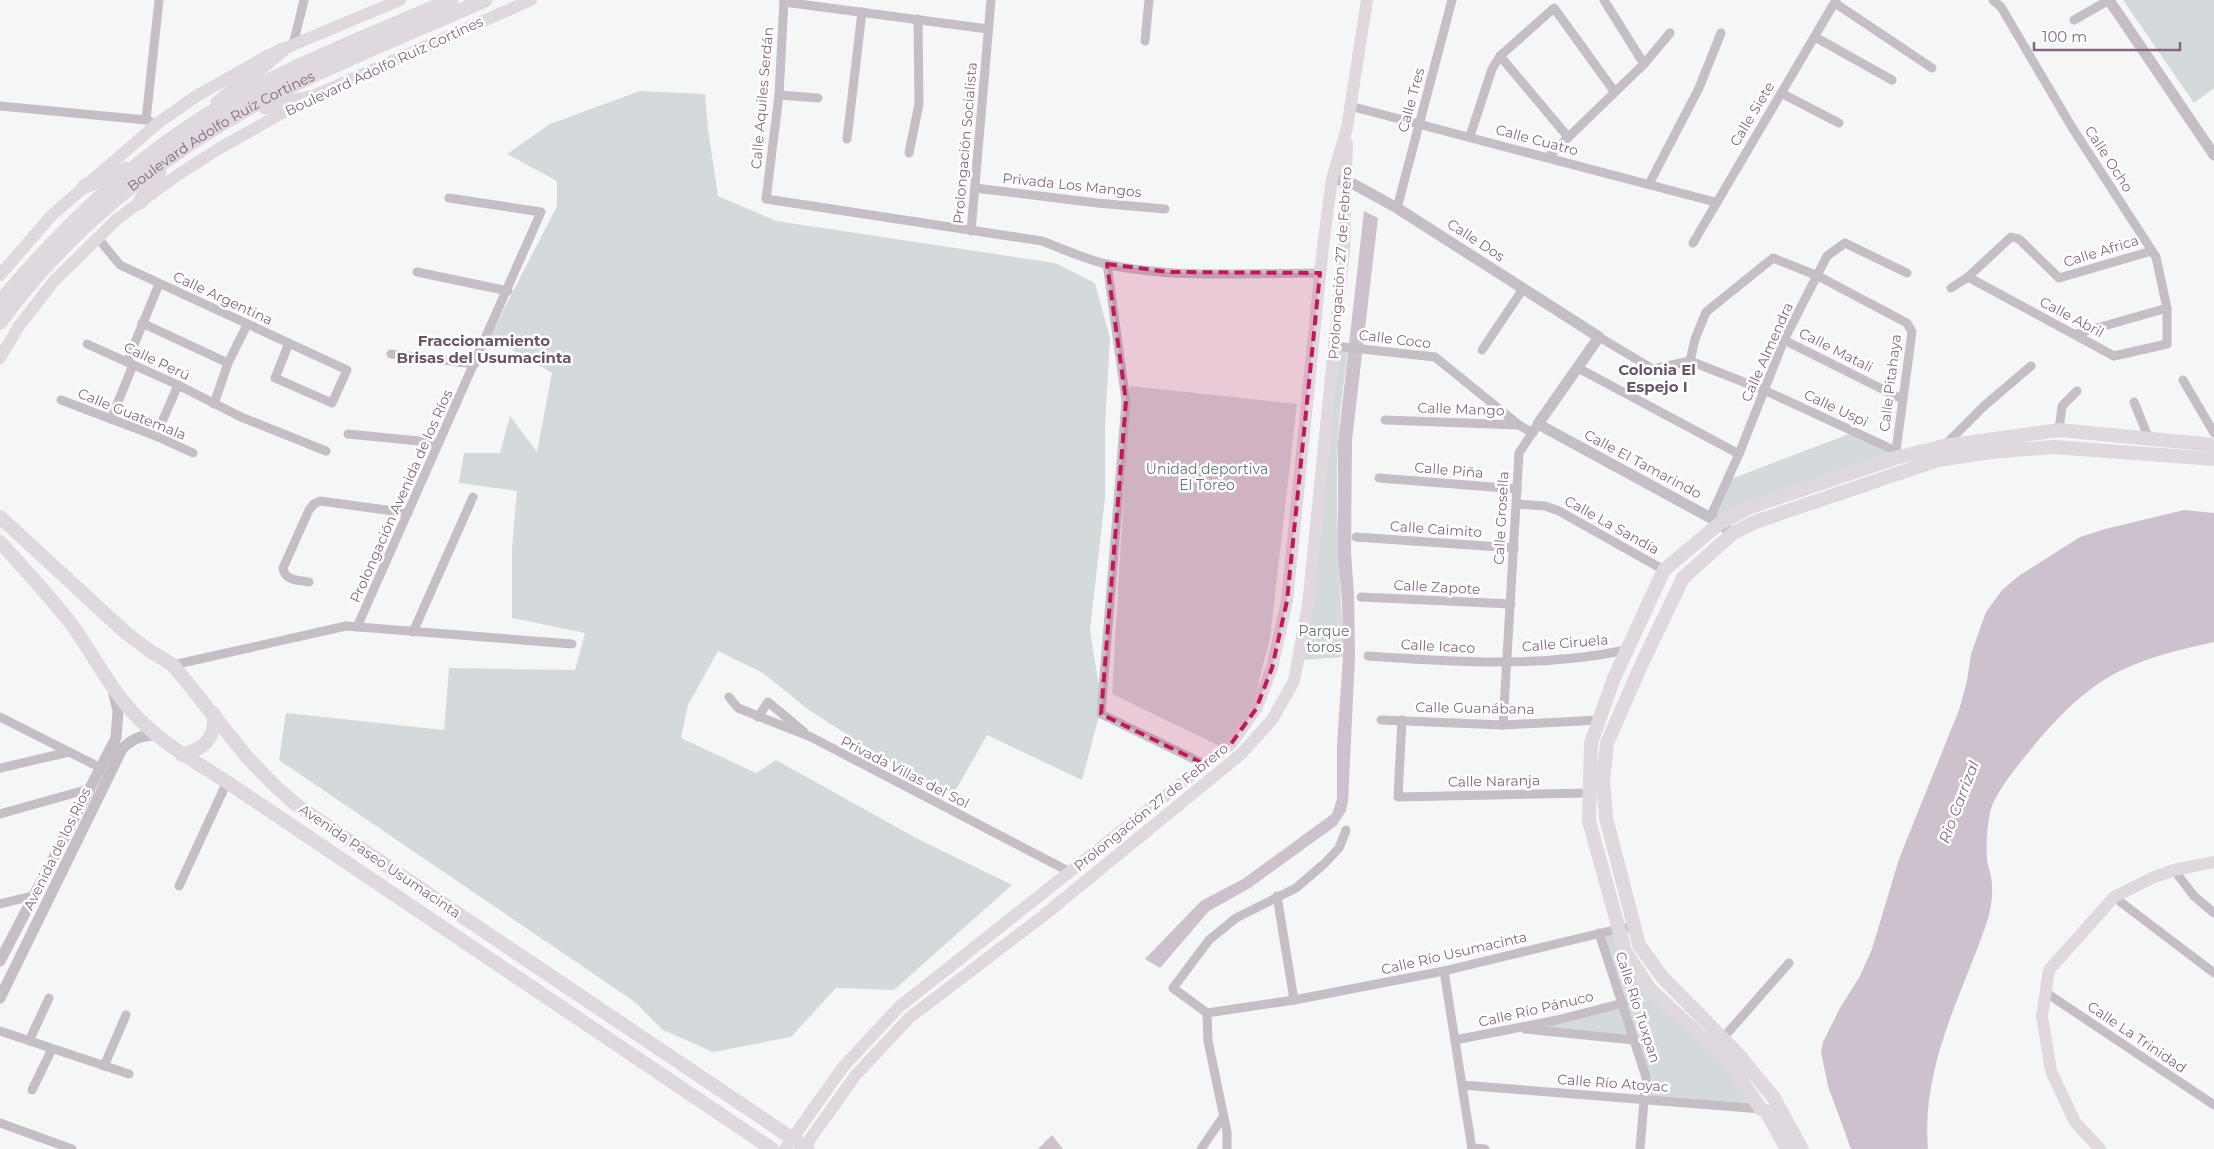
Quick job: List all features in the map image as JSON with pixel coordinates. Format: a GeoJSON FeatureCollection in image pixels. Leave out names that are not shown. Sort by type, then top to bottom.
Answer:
{"type":"FeatureCollection","features":[{"type":"Feature","properties":{"kind":"highway","name":"Boulevard Adolfo Ruíz Cortines"},"geometry":{"type":"LineString","coordinates":[[0,302],[75,220],[163,145],[215,111],[290,71],[451,0]]}},
{"type":"Feature","properties":{"kind":"highway","name":"Boulevard Adolfo Ruíz Cortines"},"geometry":{"type":"LineString","coordinates":[[0,322],[38,277],[105,208],[172,156],[242,113],[300,81],[485,0]]}},
{"type":"Feature","properties":{"kind":"highway"},"geometry":{"type":"LineString","coordinates":[[198,122],[238,85],[288,48]]}},
{"type":"Feature","properties":{"kind":"highway"},"geometry":{"type":"LineString","coordinates":[[242,113],[309,98]]}},
{"type":"Feature","properties":{"kind":"highway"},"geometry":{"type":"LineString","coordinates":[[140,202],[152,182],[172,156]]}},
{"type":"Feature","properties":{"kind":"highway"},"geometry":{"type":"LineString","coordinates":[[85,186],[140,164]]}},
{"type":"Feature","properties":{"kind":"main road"},"geometry":{"type":"LineString","coordinates":[[0,275],[52,215],[152,121],[198,94],[288,48],[400,0]]}},
{"type":"Feature","properties":{"kind":"main road","name":"Boulevard Adolfo Ruiz Cortines"},"geometry":{"type":"LineString","coordinates":[[0,358],[12,336],[54,281],[117,219],[220,148],[309,98],[531,0]]}},
{"type":"Feature","properties":{"kind":"main road"},"geometry":{"type":"LineString","coordinates":[[1347,128],[1367,0]]}},
{"type":"Feature","properties":{"kind":"main road","name":"Prolongación 27 de Febrero"},"geometry":{"type":"LineString","coordinates":[[788,1144],[843,1067],[899,1007],[1206,765],[1231,744],[1256,709],[1272,668],[1288,601],[1320,273],[1332,179],[1347,128]]}},
{"type":"Feature","properties":{"kind":"main road","name":"Prolongación 27 de Febrero"},"geometry":{"type":"LineString","coordinates":[[805,1148],[854,1076],[909,1018],[1036,921],[1241,754],[1272,720],[1294,681],[1308,605],[1344,248],[1348,181],[1347,128]]}},
{"type":"Feature","properties":{"kind":"main road"},"geometry":{"type":"LineString","coordinates":[[1787,1149],[1766,1112],[1761,1109],[1729,1063],[1650,989],[1625,951],[1589,821],[1591,743],[1626,650],[1664,570],[1715,520],[1895,455],[1944,446],[2059,430],[2214,445]]}},
{"type":"Feature","properties":{"kind":"main road"},"geometry":{"type":"LineString","coordinates":[[1802,1149],[1774,1098],[1737,1053],[1663,978],[1639,945],[1606,818],[1603,781],[1607,744],[1644,658],[1683,578],[1732,534],[1755,522],[1938,460],[1991,452],[2054,447],[2214,459]]}},
{"type":"Feature","properties":{"kind":"main road","name":"Avenida Paseo Usumacinta"},"geometry":{"type":"LineString","coordinates":[[0,517],[126,633],[150,651],[173,664],[247,757],[276,787],[298,806],[788,1144],[805,1148]]}},
{"type":"Feature","properties":{"kind":"main road","name":"Avenida Paseo Usumacinta"},"geometry":{"type":"LineString","coordinates":[[0,542],[54,602],[131,711],[182,755],[227,782],[772,1149]]}},
{"type":"Feature","properties":{"kind":"main road"},"geometry":{"type":"LineString","coordinates":[[54,602],[52,594],[54,588],[59,583],[67,581],[72,583]]}},
{"type":"Feature","properties":{"kind":"main road"},"geometry":{"type":"LineString","coordinates":[[182,755],[201,747],[210,738],[215,726],[214,714]]}},
{"type":"Feature","properties":{"kind":"main road"},"geometry":{"type":"LineString","coordinates":[[2100,1149],[2075,1122],[2051,1071],[2042,1016],[2048,970],[2114,898],[2152,878],[2174,870],[2214,862]]}},
{"type":"Feature","properties":{"kind":"street"},"geometry":{"type":"LineString","coordinates":[[0,106],[152,121],[159,0]]}},
{"type":"Feature","properties":{"kind":"street"},"geometry":{"type":"LineString","coordinates":[[288,48],[304,0]]}},
{"type":"Feature","properties":{"kind":"street","name":"Prolongación Socialista"},"geometry":{"type":"LineString","coordinates":[[766,199],[971,231],[991,0]]}},
{"type":"Feature","properties":{"kind":"street"},"geometry":{"type":"LineString","coordinates":[[1145,41],[1149,0]]}},
{"type":"Feature","properties":{"kind":"street","name":"Calle Tres"},"geometry":{"type":"LineString","coordinates":[[1397,208],[1452,0]]}},
{"type":"Feature","properties":{"kind":"street"},"geometry":{"type":"LineString","coordinates":[[1604,0],[1644,64]]}},
{"type":"Feature","properties":{"kind":"street","name":"Calle Ocho"},"geometry":{"type":"LineString","coordinates":[[1993,0],[2001,7],[2048,88],[2156,257],[2167,308],[2168,344]]}},
{"type":"Feature","properties":{"kind":"street"},"geometry":{"type":"LineString","coordinates":[[2074,20],[2109,0],[2212,150]]}},
{"type":"Feature","properties":{"kind":"street"},"geometry":{"type":"LineString","coordinates":[[784,1],[988,29]]}},
{"type":"Feature","properties":{"kind":"street","name":"Calle Aquiles Serdán"},"geometry":{"type":"LineString","coordinates":[[766,199],[779,95],[784,1]]}},
{"type":"Feature","properties":{"kind":"street"},"geometry":{"type":"LineString","coordinates":[[1836,1],[1932,68]]}},
{"type":"Feature","properties":{"kind":"street","name":"Calle Siete"},"geometry":{"type":"LineString","coordinates":[[1693,243],[1715,202],[1836,1]]}},
{"type":"Feature","properties":{"kind":"street"},"geometry":{"type":"LineString","coordinates":[[1470,136],[1492,69],[1500,56],[1554,8],[1614,92]]}},
{"type":"Feature","properties":{"kind":"street"},"geometry":{"type":"LineString","coordinates":[[847,139],[862,12]]}},
{"type":"Feature","properties":{"kind":"street"},"geometry":{"type":"LineString","coordinates":[[909,152],[919,104],[918,19]]}},
{"type":"Feature","properties":{"kind":"street"},"geometry":{"type":"LineString","coordinates":[[1548,157],[1644,64],[1670,33]]}},
{"type":"Feature","properties":{"kind":"street"},"geometry":{"type":"LineString","coordinates":[[1649,184],[1699,88],[1721,33]]}},
{"type":"Feature","properties":{"kind":"street"},"geometry":{"type":"LineString","coordinates":[[1815,37],[1892,80]]}},
{"type":"Feature","properties":{"kind":"street"},"geometry":{"type":"LineString","coordinates":[[1500,56],[1568,137]]}},
{"type":"Feature","properties":{"kind":"street"},"geometry":{"type":"LineString","coordinates":[[1780,93],[1839,123]]}},
{"type":"Feature","properties":{"kind":"street"},"geometry":{"type":"LineString","coordinates":[[779,95],[818,98]]}},
{"type":"Feature","properties":{"kind":"street","name":"Calle Cuatro"},"geometry":{"type":"LineString","coordinates":[[1350,106],[1470,136],[1715,202]]}},
{"type":"Feature","properties":{"kind":"street","name":"Calle Dos"},"geometry":{"type":"LineString","coordinates":[[1332,179],[1348,181],[1397,208],[1599,338]]}},
{"type":"Feature","properties":{"kind":"street","name":"Privada Los Mangos"},"geometry":{"type":"LineString","coordinates":[[975,188],[1165,209]]}},
{"type":"Feature","properties":{"kind":"street","name":"Prolongación Avenida de los Ríos"},"geometry":{"type":"LineString","coordinates":[[358,627],[541,212],[449,198]]}},
{"type":"Feature","properties":{"kind":"street"},"geometry":{"type":"LineString","coordinates":[[971,231],[1042,241],[1107,264],[1169,272],[1320,273]]}},
{"type":"Feature","properties":{"kind":"street","name":"Calle Africa"},"geometry":{"type":"LineString","coordinates":[[1968,277],[2012,237],[2016,237],[2059,278],[2152,251]]}},
{"type":"Feature","properties":{"kind":"street","name":"Calle Argentina"},"geometry":{"type":"LineString","coordinates":[[98,238],[120,265],[247,325],[289,343],[347,370],[332,403],[275,378],[289,343]]}},
{"type":"Feature","properties":{"kind":"street","name":"Calle Almendra"},"geometry":{"type":"LineString","coordinates":[[1715,520],[1784,340],[1828,256],[1845,243],[1907,273]]}},
{"type":"Feature","properties":{"kind":"street","name":"Calle Pitahaya"},"geometry":{"type":"LineString","coordinates":[[1690,361],[1695,339],[1706,312],[1773,258],[1818,276],[1907,323],[1912,332],[1895,455]]}},
{"type":"Feature","properties":{"kind":"street"},"geometry":{"type":"LineString","coordinates":[[1107,264],[1126,401],[1101,714],[1206,765]]}},
{"type":"Feature","properties":{"kind":"street"},"geometry":{"type":"LineString","coordinates":[[417,272],[508,290]]}},
{"type":"Feature","properties":{"kind":"street"},"geometry":{"type":"LineString","coordinates":[[1951,288],[1968,277]]}},
{"type":"Feature","properties":{"kind":"street","name":"Calle Abril"},"geometry":{"type":"LineString","coordinates":[[1968,277],[2114,356],[2168,344]]}},
{"type":"Feature","properties":{"kind":"street"},"geometry":{"type":"LineString","coordinates":[[111,418],[142,323],[160,284]]}},
{"type":"Feature","properties":{"kind":"street"},"geometry":{"type":"LineString","coordinates":[[1482,350],[1523,289]]}},
{"type":"Feature","properties":{"kind":"street"},"geometry":{"type":"LineString","coordinates":[[2076,334],[2167,308]]}},
{"type":"Feature","properties":{"kind":"street"},"geometry":{"type":"LineString","coordinates":[[142,323],[228,363]]}},
{"type":"Feature","properties":{"kind":"street"},"geometry":{"type":"LineString","coordinates":[[214,404],[228,363],[247,325]]}},
{"type":"Feature","properties":{"kind":"street"},"geometry":{"type":"LineString","coordinates":[[1599,338],[1653,369],[1690,361]]}},
{"type":"Feature","properties":{"kind":"street","name":"Calle Grosella"},"geometry":{"type":"LineString","coordinates":[[1503,725],[1520,453],[1599,338]]}},
{"type":"Feature","properties":{"kind":"street","name":"Calle Matali"},"geometry":{"type":"LineString","coordinates":[[1784,340],[1902,399]]}},
{"type":"Feature","properties":{"kind":"street","name":"Calle Perú"},"geometry":{"type":"LineString","coordinates":[[88,344],[178,385],[214,404],[326,452]]}},
{"type":"Feature","properties":{"kind":"street","name":"Calle Coco"},"geometry":{"type":"LineString","coordinates":[[1334,346],[1435,357],[1519,425]]}},
{"type":"Feature","properties":{"kind":"street"},"geometry":{"type":"LineString","coordinates":[[390,354],[475,364]]}},
{"type":"Feature","properties":{"kind":"street","name":"Calle Uspi"},"geometry":{"type":"LineString","coordinates":[[1690,361],[1764,390],[1895,455]]}},
{"type":"Feature","properties":{"kind":"street"},"geometry":{"type":"LineString","coordinates":[[1944,446],[1984,406],[2031,366]]}},
{"type":"Feature","properties":{"kind":"street"},"geometry":{"type":"LineString","coordinates":[[1578,368],[1739,454]]}},
{"type":"Feature","properties":{"kind":"street"},"geometry":{"type":"LineString","coordinates":[[2183,380],[2214,433]]}},
{"type":"Feature","properties":{"kind":"street"},"geometry":{"type":"LineString","coordinates":[[156,436],[178,385]]}},
{"type":"Feature","properties":{"kind":"street"},"geometry":{"type":"LineString","coordinates":[[2059,430],[2062,406],[2077,391]]}},
{"type":"Feature","properties":{"kind":"street","name":"Calle Guatemala"},"geometry":{"type":"LineString","coordinates":[[61,400],[156,436],[193,453]]}},
{"type":"Feature","properties":{"kind":"street"},"geometry":{"type":"LineString","coordinates":[[2134,402],[2149,438]]}},
{"type":"Feature","properties":{"kind":"street","name":"Calle Mango"},"geometry":{"type":"LineString","coordinates":[[1385,420],[1519,425],[1536,429]]}},
{"type":"Feature","properties":{"kind":"street","name":"Calle El Tamarindo"},"geometry":{"type":"LineString","coordinates":[[1536,429],[1715,520],[1732,534]]}},
{"type":"Feature","properties":{"kind":"street"},"geometry":{"type":"LineString","coordinates":[[348,434],[439,443]]}},
{"type":"Feature","properties":{"kind":"street","name":"Calle Piña"},"geometry":{"type":"LineString","coordinates":[[1379,478],[1518,489]]}},
{"type":"Feature","properties":{"kind":"street"},"geometry":{"type":"LineString","coordinates":[[413,632],[473,497]]}},
{"type":"Feature","properties":{"kind":"street"},"geometry":{"type":"LineString","coordinates":[[309,582],[287,578],[284,574],[284,568],[309,510],[314,504],[320,501],[408,513]]}},
{"type":"Feature","properties":{"kind":"street","name":"Calle La Sandía"},"geometry":{"type":"LineString","coordinates":[[1517,504],[1545,506],[1559,511],[1664,570]]}},
{"type":"Feature","properties":{"kind":"street","name":"Calle Caimito"},"geometry":{"type":"LineString","coordinates":[[1356,537],[1514,548]]}},
{"type":"Feature","properties":{"kind":"street","name":"Calle Zapote"},"geometry":{"type":"LineString","coordinates":[[1361,597],[1511,604]]}},
{"type":"Feature","properties":{"kind":"street"},"geometry":{"type":"LineString","coordinates":[[173,664],[346,626],[572,644]]}},
{"type":"Feature","properties":{"kind":"street","name":"Calle Ciruela"},"geometry":{"type":"LineString","coordinates":[[1507,662],[1596,656],[1626,650]]}},
{"type":"Feature","properties":{"kind":"street","name":"Calle Icaco"},"geometry":{"type":"LineString","coordinates":[[1368,656],[1472,662],[1507,662]]}},
{"type":"Feature","properties":{"kind":"street","name":"Avenida de los Rios"},"geometry":{"type":"LineString","coordinates":[[0,960],[101,768],[118,729],[118,712],[112,686]]}},
{"type":"Feature","properties":{"kind":"street","name":"Privada Villas del Sol"},"geometry":{"type":"LineString","coordinates":[[729,697],[738,708],[811,738],[1070,872]]}},
{"type":"Feature","properties":{"kind":"street"},"geometry":{"type":"LineString","coordinates":[[758,717],[768,702],[811,738]]}},
{"type":"Feature","properties":{"kind":"street"},"geometry":{"type":"LineString","coordinates":[[0,718],[101,768]]}},
{"type":"Feature","properties":{"kind":"street","name":"Calle Guanábana"},"geometry":{"type":"LineString","coordinates":[[1381,720],[1503,725],[1599,720]]}},
{"type":"Feature","properties":{"kind":"street","name":"Calle Naranja"},"geometry":{"type":"LineString","coordinates":[[1402,720],[1398,797],[1590,792]]}},
{"type":"Feature","properties":{"kind":"street","name":"Avenida de los Rios"},"geometry":{"type":"LineString","coordinates":[[0,998],[122,749],[139,736],[158,735]]}},
{"type":"Feature","properties":{"kind":"street"},"geometry":{"type":"LineString","coordinates":[[0,768],[69,752]]}},
{"type":"Feature","properties":{"kind":"street"},"geometry":{"type":"LineString","coordinates":[[179,886],[227,782]]}},
{"type":"Feature","properties":{"kind":"street"},"geometry":{"type":"LineString","coordinates":[[0,814],[89,789]]}},
{"type":"Feature","properties":{"kind":"street"},"geometry":{"type":"LineString","coordinates":[[1227,1149],[1227,1132],[1208,1041],[1207,1013],[1173,988],[1210,940],[1236,918],[1296,888],[1339,848],[1346,830]]}},
{"type":"Feature","properties":{"kind":"street"},"geometry":{"type":"LineString","coordinates":[[2174,870],[2194,896],[2214,913]]}},
{"type":"Feature","properties":{"kind":"street"},"geometry":{"type":"LineString","coordinates":[[0,904],[32,896]]}},
{"type":"Feature","properties":{"kind":"street"},"geometry":{"type":"LineString","coordinates":[[1277,896],[1294,1000]]}},
{"type":"Feature","properties":{"kind":"street"},"geometry":{"type":"LineString","coordinates":[[2114,898],[2214,973]]}},
{"type":"Feature","properties":{"kind":"street","name":"Calle Río Usumacinta"},"geometry":{"type":"LineString","coordinates":[[1207,1013],[1294,1000],[1444,971],[1599,933],[1634,927]]}},
{"type":"Feature","properties":{"kind":"street","name":"Calle Río Tuxpan"},"geometry":{"type":"LineString","coordinates":[[1599,933],[1623,1002],[1646,1078],[1640,1149]]}},
{"type":"Feature","properties":{"kind":"street"},"geometry":{"type":"LineString","coordinates":[[1723,1038],[1789,963]]}},
{"type":"Feature","properties":{"kind":"street"},"geometry":{"type":"LineString","coordinates":[[1444,971],[1472,1148],[1485,1149]]}},
{"type":"Feature","properties":{"kind":"street","name":"Calle La Trinidad"},"geometry":{"type":"LineString","coordinates":[[2045,992],[2214,1105]]}},
{"type":"Feature","properties":{"kind":"street"},"geometry":{"type":"LineString","coordinates":[[29,1041],[49,998]]}},
{"type":"Feature","properties":{"kind":"street","name":"Calle Río Pánuco"},"geometry":{"type":"LineString","coordinates":[[1455,1040],[1558,1020],[1623,1002]]}},
{"type":"Feature","properties":{"kind":"street"},"geometry":{"type":"LineString","coordinates":[[104,1066],[126,1015]]}},
{"type":"Feature","properties":{"kind":"street"},"geometry":{"type":"LineString","coordinates":[[1515,1028],[1634,1040]]}},
{"type":"Feature","properties":{"kind":"street"},"geometry":{"type":"LineString","coordinates":[[0,1031],[129,1074]]}},
{"type":"Feature","properties":{"kind":"street"},"geometry":{"type":"LineString","coordinates":[[32,1090],[52,1048]]}},
{"type":"Feature","properties":{"kind":"street","name":"Calle Río Atoyac"},"geometry":{"type":"LineString","coordinates":[[1462,1085],[1761,1109]]}},
{"type":"Feature","properties":{"kind":"street"},"geometry":{"type":"LineString","coordinates":[[1201,1149],[1223,1117]]}},
{"type":"Feature","properties":{"kind":"street"},"geometry":{"type":"LineString","coordinates":[[0,1123],[56,1146],[72,1149]]}},
{"type":"Feature","properties":{"kind":"highlighted area"},"geometry":{"type":"Polygon","coordinates":[[[1107,264],[1169,272],[1320,273],[1287,601],[1272,668],[1256,709],[1231,744],[1206,765],[1101,714],[1126,401],[1107,264]]]}},
{"type":"Feature","properties":{"kind":"green space"},"geometry":{"type":"Polygon","coordinates":[[[2123,0],[2214,0],[2214,88],[2194,103],[2123,0]]]}},
{"type":"Feature","properties":{"kind":"green space"},"geometry":{"type":"Polygon","coordinates":[[[640,91],[705,94],[718,196],[776,221],[1055,263],[1095,283],[1110,338],[1105,426],[1105,498],[1090,630],[1102,705],[1082,780],[987,735],[954,793],[891,763],[809,710],[763,673],[718,651],[688,705],[681,738],[756,773],[776,760],[916,838],[1012,885],[894,990],[836,988],[791,1037],[713,1052],[663,1030],[635,1002],[279,760],[286,713],[444,730],[449,668],[575,670],[585,633],[512,618],[512,548],[517,491],[459,483],[464,453],[500,453],[510,416],[537,452],[552,373],[490,336],[557,206],[557,181],[507,154],[550,124],[640,91]]]}},
{"type":"Feature","properties":{"kind":"green space","name":"Parque toros"},"geometry":{"type":"Polygon","coordinates":[[[1334,346],[1348,347],[1340,419],[1337,470],[1343,657],[1302,660],[1334,346]]]}},
{"type":"Feature","properties":{"kind":"green space","name":"Unidad deportiva El Toreo"},"geometry":{"type":"Polygon","coordinates":[[[1130,386],[1297,404],[1270,638],[1253,704],[1222,747],[1112,694],[1130,386]]]}},
{"type":"Feature","properties":{"kind":"green space"},"geometry":{"type":"Polygon","coordinates":[[[1854,432],[1896,451],[1720,523],[1710,518],[1726,481],[1854,432]]]}},
{"type":"Feature","properties":{"kind":"green space"},"geometry":{"type":"Polygon","coordinates":[[[1618,929],[1650,989],[1729,1063],[1761,1109],[1644,1100],[1646,1077],[1634,1040],[1515,1028],[1622,1003],[1599,933],[1618,929]]]}},
{"type":"Feature","properties":{"kind":"water"},"geometry":{"type":"Polygon","coordinates":[[[1364,211],[1378,218],[1352,440],[1351,552],[1355,657],[1346,811],[1337,825],[1250,888],[1209,911],[1160,968],[1145,959],[1201,901],[1243,879],[1332,814],[1337,799],[1337,744],[1343,657],[1342,599],[1338,559],[1338,442],[1364,211]]]}},
{"type":"Feature","properties":{"kind":"water","name":"Rio Carrizal"},"geometry":{"type":"Polygon","coordinates":[[[2184,510],[2214,513],[2214,642],[2146,660],[2124,669],[2095,686],[2056,720],[2009,777],[1995,799],[1990,813],[1987,830],[1987,860],[1992,883],[1991,907],[1936,1062],[1930,1090],[1927,1119],[1928,1149],[1851,1149],[1828,1086],[1821,1052],[1823,1042],[1840,1008],[1860,976],[1872,949],[1899,859],[1959,710],[1967,681],[1971,654],[1986,612],[2002,590],[2020,575],[2080,537],[2184,510]]]}},
{"type":"Feature","properties":{"kind":"water"},"geometry":{"type":"Polygon","coordinates":[[[1052,1135],[1063,1149],[1038,1149],[1052,1135]]]}},
{"type":"Feature","properties":{"kind":"district","name":"Fraccionamiento Brisas del Usumacinta"},"geometry":{"type":"Point","coordinates":[484,350]}},
{"type":"Feature","properties":{"kind":"district","name":"Colonia El Espejo I"},"geometry":{"type":"Point","coordinates":[1657,378]}}]}
